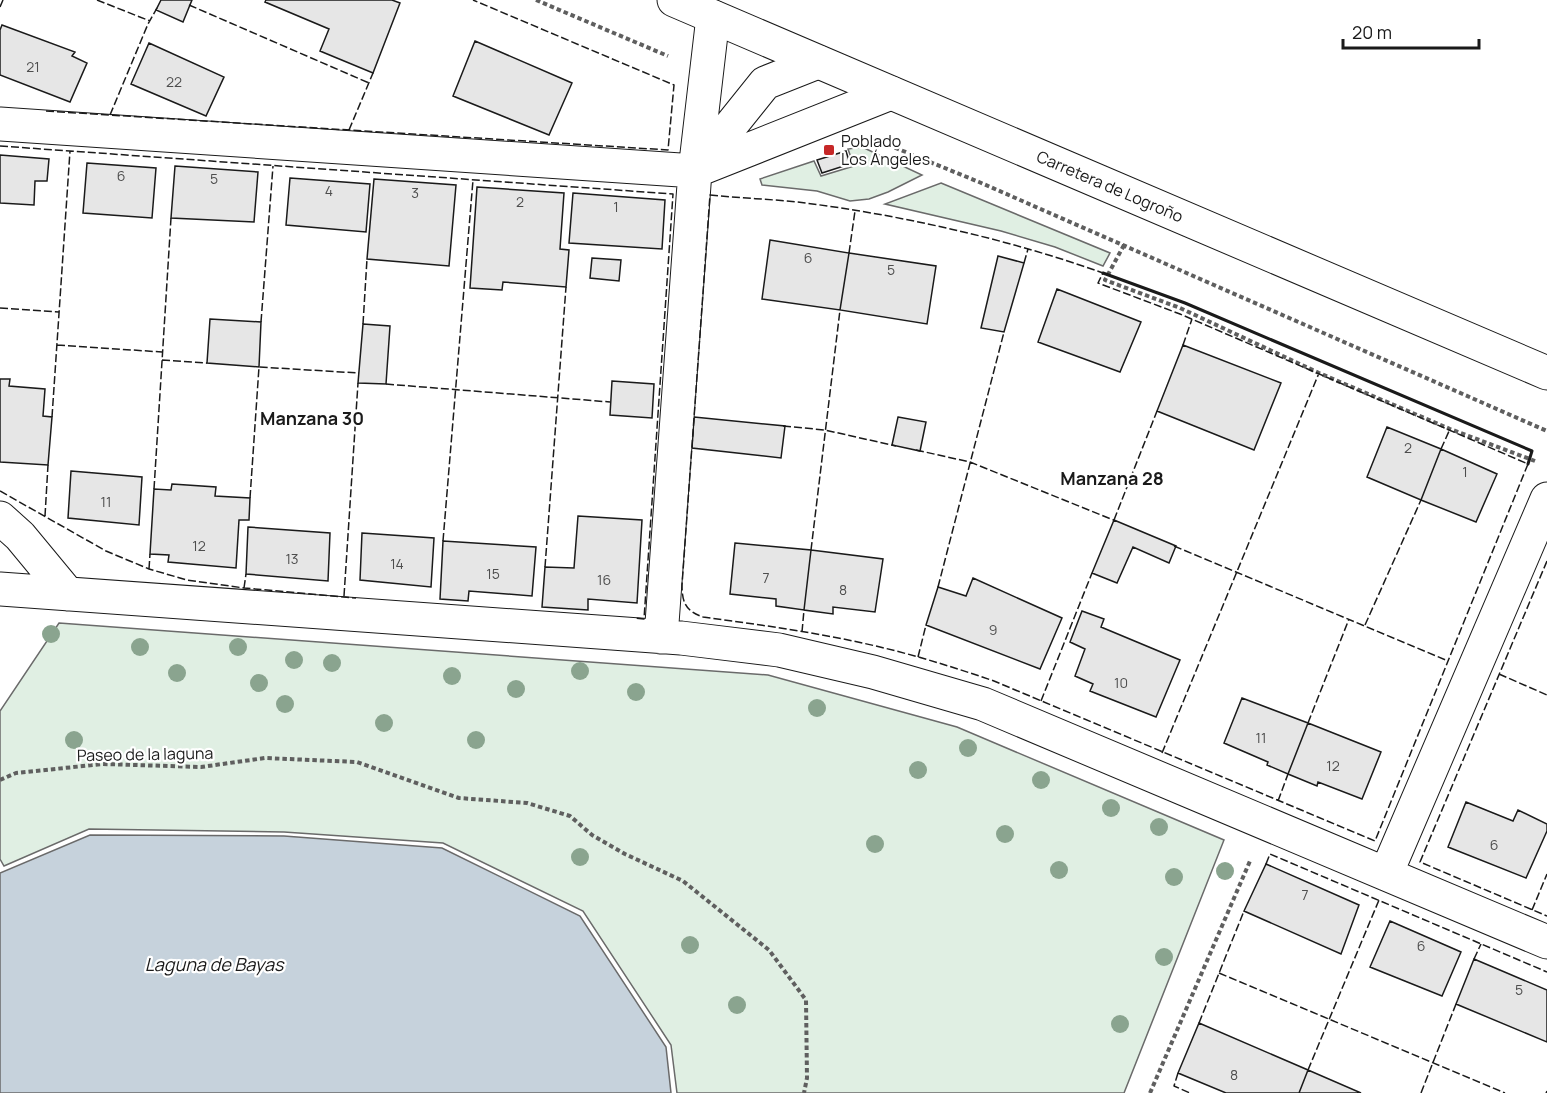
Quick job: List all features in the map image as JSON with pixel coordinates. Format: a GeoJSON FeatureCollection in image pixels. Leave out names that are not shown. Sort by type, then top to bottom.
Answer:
{"type":"FeatureCollection","features":[{"type":"Feature","properties":{"kind":"street","name":"Carretera de Logroño"},"geometry":{"type":"LineString","coordinates":[[674,0],[1547,373]]}},
{"type":"Feature","properties":{"kind":"street"},"geometry":{"type":"LineString","coordinates":[[661,637],[695,171],[714,17]]}},
{"type":"Feature","properties":{"kind":"street"},"geometry":{"type":"LineString","coordinates":[[695,171],[765,83],[818,62]]}},
{"type":"Feature","properties":{"kind":"street"},"geometry":{"type":"LineString","coordinates":[[0,124],[695,171],[891,93]]}},
{"type":"Feature","properties":{"kind":"street"},"geometry":{"type":"LineString","coordinates":[[1386,874],[1547,499]]}},
{"type":"Feature","properties":{"kind":"street"},"geometry":{"type":"LineString","coordinates":[[0,518],[20,536],[68,594]]}},
{"type":"Feature","properties":{"kind":"street"},"geometry":{"type":"LineString","coordinates":[[0,589],[661,637],[779,650],[873,672],[983,704],[1547,942]]}},
{"type":"Feature","properties":{"kind":"path"},"geometry":{"type":"LineString","coordinates":[[536,0],[706,72]]}},
{"type":"Feature","properties":{"kind":"path"},"geometry":{"type":"LineString","coordinates":[[826,120],[979,182],[1547,431]]}},
{"type":"Feature","properties":{"kind":"path"},"geometry":{"type":"LineString","coordinates":[[1124,245],[1106,280],[1180,308],[1319,373],[1450,429],[1536,461]]}},
{"type":"Feature","properties":{"kind":"path","name":"Paseo de la laguna"},"geometry":{"type":"LineString","coordinates":[[0,780],[16,773],[103,764],[201,767],[265,758],[357,762],[459,798],[527,803],[570,816],[592,835],[625,854],[683,880],[769,950],[806,1000],[807,1078],[804,1093]]}},
{"type":"Feature","properties":{"kind":"path"},"geometry":{"type":"LineString","coordinates":[[1150,1093],[1266,824]]}},
{"type":"Feature","properties":{"kind":"green space"},"geometry":{"type":"Polygon","coordinates":[[[862,147],[922,175],[869,199],[850,201],[817,191],[762,185],[760,179],[814,161],[821,176],[854,166],[848,149],[862,147]]]}},
{"type":"Feature","properties":{"kind":"green space"},"geometry":{"type":"Polygon","coordinates":[[[941,183],[1110,253],[1103,266],[1055,247],[1001,231],[885,204],[941,183]]]}},
{"type":"Feature","properties":{"kind":"green space"},"geometry":{"type":"Polygon","coordinates":[[[59,623],[768,675],[957,727],[1224,840],[1124,1093],[677,1093],[671,1045],[583,911],[443,843],[284,832],[89,829],[4,866],[0,859],[0,711],[59,623]]]}},
{"type":"Feature","properties":{"kind":"water","name":"Laguna de Bayas"},"geometry":{"type":"Polygon","coordinates":[[[90,835],[284,836],[442,848],[580,916],[666,1047],[671,1093],[0,1093],[0,873],[90,835]]]}},
{"type":"Feature","properties":{"kind":"building"},"geometry":{"type":"Polygon","coordinates":[[[161,0],[192,0],[183,22],[156,10],[161,0]]]}},
{"type":"Feature","properties":{"kind":"building"},"geometry":{"type":"Polygon","coordinates":[[[266,0],[392,0],[400,3],[373,73],[320,51],[329,29],[265,2],[266,0]]]}},
{"type":"Feature","properties":{"kind":"building"},"geometry":{"type":"Polygon","coordinates":[[[2,25],[75,52],[72,56],[87,63],[70,102],[0,75],[2,25]]]}},
{"type":"Feature","properties":{"kind":"building"},"geometry":{"type":"Polygon","coordinates":[[[475,41],[572,83],[549,135],[453,96],[475,41]]]}},
{"type":"Feature","properties":{"kind":"building"},"geometry":{"type":"Polygon","coordinates":[[[149,43],[224,77],[206,116],[131,84],[149,43]]]}},
{"type":"Feature","properties":{"kind":"building"},"geometry":{"type":"Polygon","coordinates":[[[846,151],[850,164],[822,173],[817,160],[846,151]]]}},
{"type":"Feature","properties":{"kind":"building"},"geometry":{"type":"Polygon","coordinates":[[[0,155],[49,159],[47,181],[35,181],[34,205],[0,203],[0,155]]]}},
{"type":"Feature","properties":{"kind":"building"},"geometry":{"type":"Polygon","coordinates":[[[87,163],[156,168],[152,218],[83,213],[87,163]]]}},
{"type":"Feature","properties":{"kind":"building"},"geometry":{"type":"Polygon","coordinates":[[[175,166],[258,172],[254,222],[171,218],[175,166]]]}},
{"type":"Feature","properties":{"kind":"building"},"geometry":{"type":"Polygon","coordinates":[[[290,178],[370,184],[366,232],[286,225],[290,178]]]}},
{"type":"Feature","properties":{"kind":"building"},"geometry":{"type":"Polygon","coordinates":[[[374,179],[456,185],[449,266],[367,259],[374,179]]]}},
{"type":"Feature","properties":{"kind":"building"},"geometry":{"type":"Polygon","coordinates":[[[477,187],[564,193],[560,249],[569,250],[566,287],[503,282],[502,290],[470,288],[477,187]]]}},
{"type":"Feature","properties":{"kind":"building"},"geometry":{"type":"Polygon","coordinates":[[[573,193],[665,200],[662,249],[569,243],[573,193]]]}},
{"type":"Feature","properties":{"kind":"building"},"geometry":{"type":"Polygon","coordinates":[[[770,240],[849,253],[840,310],[762,299],[770,240]]]}},
{"type":"Feature","properties":{"kind":"building"},"geometry":{"type":"Polygon","coordinates":[[[849,253],[936,266],[927,324],[840,310],[849,253]]]}},
{"type":"Feature","properties":{"kind":"building"},"geometry":{"type":"Polygon","coordinates":[[[998,256],[1024,263],[1004,332],[981,328],[998,256]]]}},
{"type":"Feature","properties":{"kind":"building"},"geometry":{"type":"Polygon","coordinates":[[[592,258],[621,260],[619,281],[590,278],[592,258]]]}},
{"type":"Feature","properties":{"kind":"building"},"geometry":{"type":"Polygon","coordinates":[[[1057,289],[1141,322],[1120,372],[1038,342],[1057,289]]]}},
{"type":"Feature","properties":{"kind":"building"},"geometry":{"type":"Polygon","coordinates":[[[210,319],[261,322],[259,367],[207,363],[210,319]]]}},
{"type":"Feature","properties":{"kind":"building"},"geometry":{"type":"Polygon","coordinates":[[[363,324],[390,326],[386,384],[358,383],[363,324]]]}},
{"type":"Feature","properties":{"kind":"building"},"geometry":{"type":"Polygon","coordinates":[[[1183,345],[1281,383],[1254,450],[1157,411],[1183,345]]]}},
{"type":"Feature","properties":{"kind":"building"},"geometry":{"type":"Polygon","coordinates":[[[0,379],[10,379],[9,386],[45,389],[43,416],[52,417],[48,465],[0,462],[0,379]]]}},
{"type":"Feature","properties":{"kind":"building"},"geometry":{"type":"Polygon","coordinates":[[[612,381],[654,384],[652,418],[610,415],[612,381]]]}},
{"type":"Feature","properties":{"kind":"building"},"geometry":{"type":"Polygon","coordinates":[[[694,417],[785,426],[781,458],[692,448],[694,417]]]}},
{"type":"Feature","properties":{"kind":"building"},"geometry":{"type":"Polygon","coordinates":[[[898,417],[926,422],[920,451],[892,445],[898,417]]]}},
{"type":"Feature","properties":{"kind":"building"},"geometry":{"type":"Polygon","coordinates":[[[1387,427],[1441,449],[1421,500],[1367,477],[1387,427]]]}},
{"type":"Feature","properties":{"kind":"building"},"geometry":{"type":"Polygon","coordinates":[[[1441,449],[1497,474],[1476,522],[1421,500],[1441,449]]]}},
{"type":"Feature","properties":{"kind":"building"},"geometry":{"type":"Polygon","coordinates":[[[71,471],[142,477],[139,525],[68,518],[71,471]]]}},
{"type":"Feature","properties":{"kind":"building"},"geometry":{"type":"Polygon","coordinates":[[[172,484],[216,487],[215,496],[250,498],[249,520],[239,520],[236,568],[168,562],[169,555],[150,554],[154,489],[171,490],[172,484]]]}},
{"type":"Feature","properties":{"kind":"building"},"geometry":{"type":"Polygon","coordinates":[[[578,516],[642,520],[637,603],[588,599],[588,610],[542,607],[545,567],[574,568],[578,516]]]}},
{"type":"Feature","properties":{"kind":"building"},"geometry":{"type":"Polygon","coordinates":[[[1114,520],[1176,546],[1169,563],[1133,547],[1117,583],[1092,573],[1114,520]]]}},
{"type":"Feature","properties":{"kind":"building"},"geometry":{"type":"Polygon","coordinates":[[[248,527],[330,533],[328,581],[246,574],[248,527]]]}},
{"type":"Feature","properties":{"kind":"building"},"geometry":{"type":"Polygon","coordinates":[[[362,533],[434,538],[431,587],[360,580],[362,533]]]}},
{"type":"Feature","properties":{"kind":"building"},"geometry":{"type":"Polygon","coordinates":[[[443,541],[536,547],[532,596],[469,591],[468,601],[440,599],[443,541]]]}},
{"type":"Feature","properties":{"kind":"building"},"geometry":{"type":"Polygon","coordinates":[[[735,543],[811,550],[804,610],[776,606],[776,599],[730,594],[735,543]]]}},
{"type":"Feature","properties":{"kind":"building"},"geometry":{"type":"Polygon","coordinates":[[[811,550],[883,559],[875,612],[833,607],[833,614],[804,610],[811,550]]]}},
{"type":"Feature","properties":{"kind":"building"},"geometry":{"type":"Polygon","coordinates":[[[973,578],[1062,618],[1040,669],[926,625],[938,587],[966,596],[973,578]]]}},
{"type":"Feature","properties":{"kind":"building"},"geometry":{"type":"Polygon","coordinates":[[[1082,611],[1104,619],[1101,627],[1180,660],[1156,717],[1090,691],[1093,684],[1075,676],[1085,649],[1070,642],[1082,611]]]}},
{"type":"Feature","properties":{"kind":"building"},"geometry":{"type":"Polygon","coordinates":[[[1242,698],[1308,723],[1288,774],[1267,765],[1268,762],[1224,743],[1242,698]]]}},
{"type":"Feature","properties":{"kind":"building"},"geometry":{"type":"Polygon","coordinates":[[[1308,723],[1381,752],[1362,799],[1318,782],[1317,786],[1288,774],[1308,723]]]}},
{"type":"Feature","properties":{"kind":"building"},"geometry":{"type":"Polygon","coordinates":[[[1466,802],[1513,821],[1518,810],[1547,824],[1547,831],[1526,878],[1448,847],[1466,802]]]}},
{"type":"Feature","properties":{"kind":"building"},"geometry":{"type":"Polygon","coordinates":[[[1266,864],[1359,905],[1341,954],[1244,911],[1266,864]]]}},
{"type":"Feature","properties":{"kind":"building"},"geometry":{"type":"Polygon","coordinates":[[[1390,921],[1461,952],[1442,996],[1370,967],[1390,921]]]}},
{"type":"Feature","properties":{"kind":"building"},"geometry":{"type":"Polygon","coordinates":[[[1474,959],[1547,990],[1547,1042],[1456,1004],[1474,959]]]}},
{"type":"Feature","properties":{"kind":"building"},"geometry":{"type":"Polygon","coordinates":[[[1199,1023],[1308,1070],[1299,1093],[1226,1093],[1178,1073],[1199,1023]]]}},
{"type":"Feature","properties":{"kind":"building"},"geometry":{"type":"Polygon","coordinates":[[[1308,1070],[1361,1093],[1299,1093],[1308,1070]]]}},
{"type":"Feature","properties":{"kind":"fence"},"geometry":{"type":"LineString","coordinates":[[0,7],[3,0]]}},
{"type":"Feature","properties":{"kind":"fence"},"geometry":{"type":"LineString","coordinates":[[97,0],[150,21]]}},
{"type":"Feature","properties":{"kind":"fence"},"geometry":{"type":"LineString","coordinates":[[46,111],[668,150],[674,85],[473,0]]}},
{"type":"Feature","properties":{"kind":"fence"},"geometry":{"type":"LineString","coordinates":[[189,5],[369,83]]}},
{"type":"Feature","properties":{"kind":"fence"},"geometry":{"type":"LineString","coordinates":[[110,115],[148,24],[157,8]]}},
{"type":"Feature","properties":{"kind":"fence"},"geometry":{"type":"LineString","coordinates":[[349,130],[373,73]]}},
{"type":"Feature","properties":{"kind":"fence"},"geometry":{"type":"LineString","coordinates":[[0,146],[673,194],[644,619],[634,618]]}},
{"type":"Feature","properties":{"kind":"fence"},"geometry":{"type":"LineString","coordinates":[[52,417],[70,151]]}},
{"type":"Feature","properties":{"kind":"fence"},"geometry":{"type":"LineString","coordinates":[[261,322],[273,166]]}},
{"type":"Feature","properties":{"kind":"fence"},"geometry":{"type":"LineString","coordinates":[[443,541],[473,180]]}},
{"type":"Feature","properties":{"kind":"fence"},"geometry":{"type":"LineString","coordinates":[[710,195],[797,202],[874,213],[952,229],[1067,261],[1103,273],[1098,283],[1180,314],[1528,464],[1375,841],[980,676],[880,647],[814,633],[703,617],[689,609],[684,601],[682,585],[710,195]]}},
{"type":"Feature","properties":{"kind":"fence"},"geometry":{"type":"LineString","coordinates":[[849,253],[855,211]]}},
{"type":"Feature","properties":{"kind":"fence"},"geometry":{"type":"LineString","coordinates":[[154,489],[171,218]]}},
{"type":"Feature","properties":{"kind":"fence"},"geometry":{"type":"LineString","coordinates":[[1024,263],[1028,249]]}},
{"type":"Feature","properties":{"kind":"fence"},"geometry":{"type":"LineString","coordinates":[[363,324],[367,259]]}},
{"type":"Feature","properties":{"kind":"fence"},"geometry":{"type":"LineString","coordinates":[[545,567],[566,287]]}},
{"type":"Feature","properties":{"kind":"fence"},"geometry":{"type":"LineString","coordinates":[[0,308],[59,312]]}},
{"type":"Feature","properties":{"kind":"fence"},"geometry":{"type":"LineString","coordinates":[[811,550],[840,310]]}},
{"type":"Feature","properties":{"kind":"fence"},"geometry":{"type":"LineString","coordinates":[[1183,345],[1192,319]]}},
{"type":"Feature","properties":{"kind":"fence"},"geometry":{"type":"LineString","coordinates":[[938,587],[1004,332]]}},
{"type":"Feature","properties":{"kind":"fence"},"geometry":{"type":"LineString","coordinates":[[57,345],[162,352]]}},
{"type":"Feature","properties":{"kind":"fence"},"geometry":{"type":"LineString","coordinates":[[162,360],[207,363]]}},
{"type":"Feature","properties":{"kind":"fence"},"geometry":{"type":"LineString","coordinates":[[250,498],[259,367],[359,373]]}},
{"type":"Feature","properties":{"kind":"fence"},"geometry":{"type":"LineString","coordinates":[[1162,753],[1319,373]]}},
{"type":"Feature","properties":{"kind":"fence"},"geometry":{"type":"LineString","coordinates":[[344,596],[358,383]]}},
{"type":"Feature","properties":{"kind":"fence"},"geometry":{"type":"LineString","coordinates":[[386,384],[610,402]]}},
{"type":"Feature","properties":{"kind":"fence"},"geometry":{"type":"LineString","coordinates":[[1114,520],[1157,411]]}},
{"type":"Feature","properties":{"kind":"fence"},"geometry":{"type":"LineString","coordinates":[[783,426],[825,430],[896,446]]}},
{"type":"Feature","properties":{"kind":"fence"},"geometry":{"type":"LineString","coordinates":[[1441,449],[1450,429]]}},
{"type":"Feature","properties":{"kind":"fence"},"geometry":{"type":"LineString","coordinates":[[916,450],[970,462],[1116,521]]}},
{"type":"Feature","properties":{"kind":"fence"},"geometry":{"type":"LineString","coordinates":[[45,516],[48,465]]}},
{"type":"Feature","properties":{"kind":"fence"},"geometry":{"type":"LineString","coordinates":[[0,491],[106,551],[149,569],[187,580],[244,588],[356,598]]}},
{"type":"Feature","properties":{"kind":"fence"},"geometry":{"type":"LineString","coordinates":[[1365,625],[1421,500]]}},
{"type":"Feature","properties":{"kind":"fence"},"geometry":{"type":"LineString","coordinates":[[1174,546],[1448,661]]}},
{"type":"Feature","properties":{"kind":"fence"},"geometry":{"type":"LineString","coordinates":[[149,569],[150,554]]}},
{"type":"Feature","properties":{"kind":"fence"},"geometry":{"type":"LineString","coordinates":[[1547,561],[1420,862],[1547,916]]}},
{"type":"Feature","properties":{"kind":"fence"},"geometry":{"type":"LineString","coordinates":[[1041,701],[1092,573]]}},
{"type":"Feature","properties":{"kind":"fence"},"geometry":{"type":"LineString","coordinates":[[244,588],[246,574]]}},
{"type":"Feature","properties":{"kind":"fence"},"geometry":{"type":"LineString","coordinates":[[802,632],[804,610]]}},
{"type":"Feature","properties":{"kind":"fence"},"geometry":{"type":"LineString","coordinates":[[1308,723],[1349,619]]}},
{"type":"Feature","properties":{"kind":"fence"},"geometry":{"type":"LineString","coordinates":[[918,657],[926,625]]}},
{"type":"Feature","properties":{"kind":"fence"},"geometry":{"type":"LineString","coordinates":[[1499,674],[1547,695]]}},
{"type":"Feature","properties":{"kind":"fence"},"geometry":{"type":"LineString","coordinates":[[1278,801],[1288,774]]}},
{"type":"Feature","properties":{"kind":"fence"},"geometry":{"type":"LineString","coordinates":[[1266,864],[1270,854],[1547,972]]}},
{"type":"Feature","properties":{"kind":"fence"},"geometry":{"type":"LineString","coordinates":[[1532,910],[1547,874]]}},
{"type":"Feature","properties":{"kind":"fence"},"geometry":{"type":"LineString","coordinates":[[1308,1070],[1379,900]]}},
{"type":"Feature","properties":{"kind":"fence"},"geometry":{"type":"LineString","coordinates":[[1199,1023],[1244,911]]}},
{"type":"Feature","properties":{"kind":"fence"},"geometry":{"type":"LineString","coordinates":[[1474,959],[1481,944]]}},
{"type":"Feature","properties":{"kind":"fence"},"geometry":{"type":"LineString","coordinates":[[1219,973],[1505,1093]]}},
{"type":"Feature","properties":{"kind":"fence"},"geometry":{"type":"LineString","coordinates":[[1421,1093],[1456,1004]]}},
{"type":"Feature","properties":{"kind":"fence"},"geometry":{"type":"LineString","coordinates":[[1178,1073],[1174,1086],[1190,1093]]}},
{"type":"Feature","properties":{"kind":"wall"},"geometry":{"type":"LineString","coordinates":[[1103,273],[1185,303],[1532,451],[1528,464]]}},
{"type":"Feature","properties":{"kind":"place","name":"Poblado Los Ángeles"},"geometry":{"type":"Point","coordinates":[829,150]}},
{"type":"Feature","properties":{"kind":"district","name":"Manzana 30"},"geometry":{"type":"Point","coordinates":[312,419]}},
{"type":"Feature","properties":{"kind":"district","name":"Manzana 28"},"geometry":{"type":"Point","coordinates":[1112,479]}}]}
